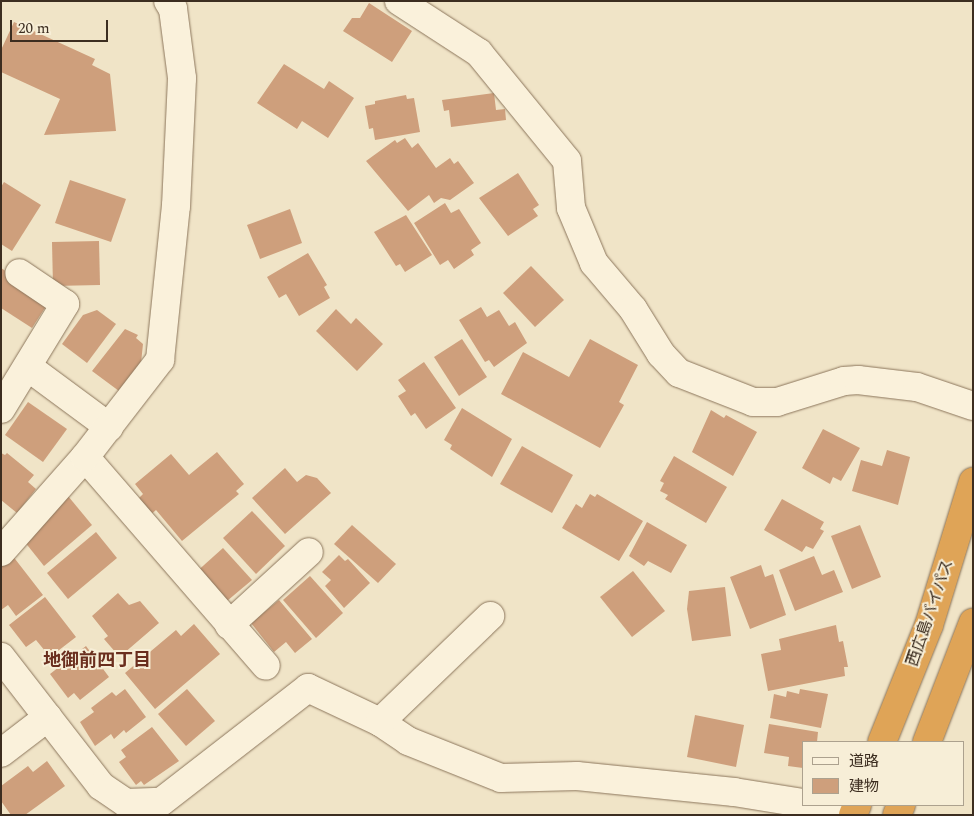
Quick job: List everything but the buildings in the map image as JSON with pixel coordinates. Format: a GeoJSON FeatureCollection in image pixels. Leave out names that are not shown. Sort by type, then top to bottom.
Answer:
{"type":"FeatureCollection","features":[{"type":"Feature","properties":{"kind":"highway","name":"西広島バイパス"},"geometry":{"type":"LineString","coordinates":[[882,741],[929,626],[973,482]]}},
{"type":"Feature","properties":{"kind":"highway"},"geometry":{"type":"LineString","coordinates":[[927,741],[973,623]]}},
{"type":"Feature","properties":{"kind":"street"},"geometry":{"type":"LineString","coordinates":[[1,552],[85,457],[160,360],[176,206],[182,78],[173,10],[168,1]]}},
{"type":"Feature","properties":{"kind":"street"},"geometry":{"type":"LineString","coordinates":[[399,1],[479,53],[567,161],[572,214],[594,262],[634,309],[661,354],[678,373],[753,402],[777,402],[851,380],[907,385],[973,406]]}},
{"type":"Feature","properties":{"kind":"street"},"geometry":{"type":"LineString","coordinates":[[1,409],[66,304],[19,273]]}},
{"type":"Feature","properties":{"kind":"street"},"geometry":{"type":"LineString","coordinates":[[28,367],[109,427]]}},
{"type":"Feature","properties":{"kind":"street"},"geometry":{"type":"LineString","coordinates":[[85,457],[229,626],[266,666]]}},
{"type":"Feature","properties":{"kind":"street"},"geometry":{"type":"LineString","coordinates":[[229,626],[309,552]]}},
{"type":"Feature","properties":{"kind":"street"},"geometry":{"type":"LineString","coordinates":[[380,722],[490,616]]}},
{"type":"Feature","properties":{"kind":"street"},"geometry":{"type":"LineString","coordinates":[[1,657],[101,786],[126,804],[161,802],[308,688],[380,722],[408,741],[501,778],[577,776],[734,792],[802,803]]}},
{"type":"Feature","properties":{"kind":"street"},"geometry":{"type":"LineString","coordinates":[[1,753],[48,717]]}},
{"type":"Feature","properties":{"kind":"street"},"geometry":{"type":"LineString","coordinates":[[818,806],[846,815]]}},
{"type":"Feature","properties":{"kind":"district","name":"地御前四丁目"},"geometry":{"type":"Point","coordinates":[97,661]}}]}
